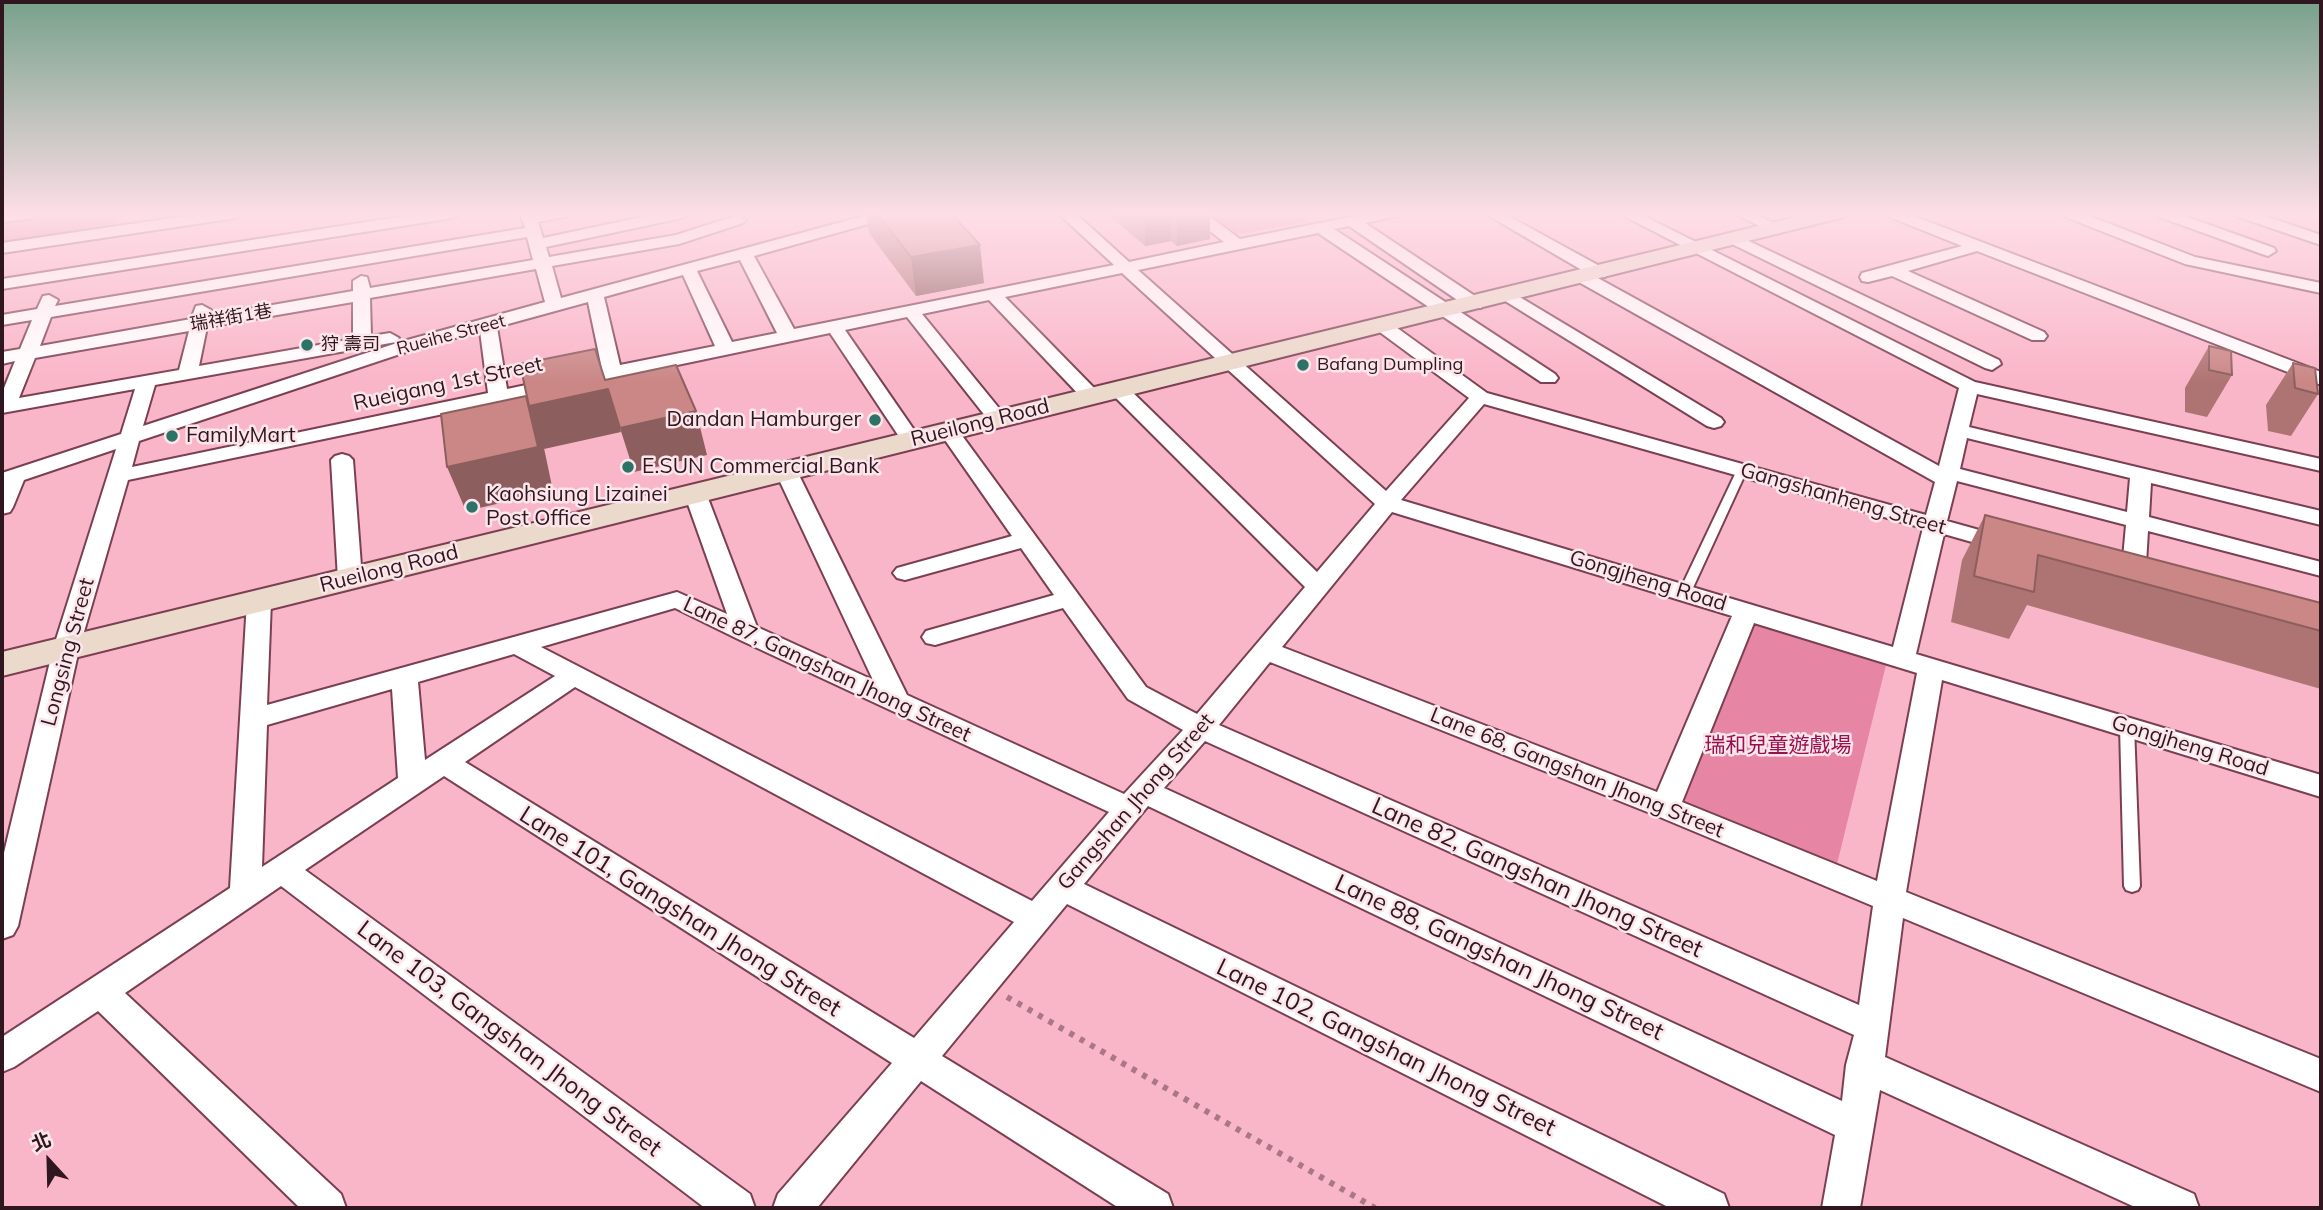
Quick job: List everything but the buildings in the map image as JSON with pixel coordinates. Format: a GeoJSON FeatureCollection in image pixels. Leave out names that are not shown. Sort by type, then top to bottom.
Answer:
{"type":"FeatureCollection","features":[{"type":"Feature","properties":{"kind":"street"},"geometry":{"type":"LineString","coordinates":[[4,407],[61,269]]}},
{"type":"Feature","properties":{"kind":"street"},"geometry":{"type":"LineString","coordinates":[[2,284],[95,269]]}},
{"type":"Feature","properties":{"kind":"street"},"geometry":{"type":"LineString","coordinates":[[188,374],[210,269]]}},
{"type":"Feature","properties":{"kind":"street"},"geometry":{"type":"LineString","coordinates":[[2,320],[305,269]]}},
{"type":"Feature","properties":{"kind":"street"},"geometry":{"type":"LineString","coordinates":[[361,269],[362,343]]}},
{"type":"Feature","properties":{"kind":"street","name":"瑞祥街1巷"},"geometry":{"type":"LineString","coordinates":[[2,358],[502,269]]}},
{"type":"Feature","properties":{"kind":"street"},"geometry":{"type":"LineString","coordinates":[[545,269],[555,306]]}},
{"type":"Feature","properties":{"kind":"street","name":"Rueihe Street"},"geometry":{"type":"LineString","coordinates":[[2,508],[8,477],[406,346],[686,269]]}},
{"type":"Feature","properties":{"kind":"street"},"geometry":{"type":"LineString","coordinates":[[688,269],[726,349]]}},
{"type":"Feature","properties":{"kind":"street"},"geometry":{"type":"LineString","coordinates":[[754,269],[788,336]]}},
{"type":"Feature","properties":{"kind":"street","name":"Rueigang 1st Street"},"geometry":{"type":"LineString","coordinates":[[117,476],[1108,269]]}},
{"type":"Feature","properties":{"kind":"street","name":"Gongjheng Road"},"geometry":{"type":"LineString","coordinates":[[1129,269],[1387,503],[1903,657],[2321,786]]}},
{"type":"Feature","properties":{"kind":"street"},"geometry":{"type":"LineString","coordinates":[[1401,269],[1462,307]]}},
{"type":"Feature","properties":{"kind":"street"},"geometry":{"type":"LineString","coordinates":[[1410,269],[1462,307],[1548,378]]}},
{"type":"Feature","properties":{"kind":"street"},"geometry":{"type":"LineString","coordinates":[[1582,269],[1947,475],[2321,569]]}},
{"type":"Feature","properties":{"kind":"street","name":"Rueilong Road"},"geometry":{"type":"LineString","coordinates":[[2,664],[1118,388],[1383,327],[1613,269]]}},
{"type":"Feature","properties":{"kind":"street"},"geometry":{"type":"LineString","coordinates":[[1740,269],[1969,386],[2321,465]]}},
{"type":"Feature","properties":{"kind":"street"},"geometry":{"type":"LineString","coordinates":[[1797,269],[1992,364]]}},
{"type":"Feature","properties":{"kind":"street"},"geometry":{"type":"LineString","coordinates":[[2039,269],[2321,379]]}},
{"type":"Feature","properties":{"kind":"street"},"geometry":{"type":"LineString","coordinates":[[2077,269],[2321,363]]}},
{"type":"Feature","properties":{"kind":"street"},"geometry":{"type":"LineString","coordinates":[[2232,269],[2321,288]]}},
{"type":"Feature","properties":{"kind":"street"},"geometry":{"type":"LineString","coordinates":[[1868,277],[1893,270],[2038,336]]}},
{"type":"Feature","properties":{"kind":"street"},"geometry":{"type":"LineString","coordinates":[[992,293],[1091,396]]}},
{"type":"Feature","properties":{"kind":"street"},"geometry":{"type":"LineString","coordinates":[[595,295],[612,372]]}},
{"type":"Feature","properties":{"kind":"street"},"geometry":{"type":"LineString","coordinates":[[1508,295],[1714,422]]}},
{"type":"Feature","properties":{"kind":"street"},"geometry":{"type":"LineString","coordinates":[[910,310],[997,418]]}},
{"type":"Feature","properties":{"kind":"street"},"geometry":{"type":"LineString","coordinates":[[4,407],[529,313]]}},
{"type":"Feature","properties":{"kind":"street"},"geometry":{"type":"LineString","coordinates":[[488,324],[498,396]]}},
{"type":"Feature","properties":{"kind":"street"},"geometry":{"type":"LineString","coordinates":[[834,326],[911,440]]}},
{"type":"Feature","properties":{"kind":"street","name":"Gangshanheng Street"},"geometry":{"type":"LineString","coordinates":[[1383,327],[1480,397],[2027,550]]}},
{"type":"Feature","properties":{"kind":"street","name":"Longsing Street"},"geometry":{"type":"LineString","coordinates":[[2,926],[66,649],[147,381]]}},
{"type":"Feature","properties":{"kind":"street"},"geometry":{"type":"LineString","coordinates":[[1903,657],[1969,386]]}},
{"type":"Feature","properties":{"kind":"street"},"geometry":{"type":"LineString","coordinates":[[1118,388],[1319,587]]}},
{"type":"Feature","properties":{"kind":"street","name":"Gangshan Jhong Street"},"geometry":{"type":"LineString","coordinates":[[792,1208],[1136,800],[1201,728],[1387,503],[1480,397]]}},
{"type":"Feature","properties":{"kind":"street","name":"Lane 82, Gangshan Jhong Street"},"geometry":{"type":"LineString","coordinates":[[948,430],[1137,693],[1201,728],[1873,1027]]}},
{"type":"Feature","properties":{"kind":"street"},"geometry":{"type":"LineString","coordinates":[[1958,430],[2321,519]]}},
{"type":"Feature","properties":{"kind":"street"},"geometry":{"type":"LineString","coordinates":[[342,460],[350,579]]}},
{"type":"Feature","properties":{"kind":"street"},"geometry":{"type":"LineString","coordinates":[[786,471],[897,701]]}},
{"type":"Feature","properties":{"kind":"street"},"geometry":{"type":"LineString","coordinates":[[2133,580],[2141,476]]}},
{"type":"Feature","properties":{"kind":"street"},"geometry":{"type":"LineString","coordinates":[[695,493],[747,633]]}},
{"type":"Feature","properties":{"kind":"street"},"geometry":{"type":"LineString","coordinates":[[905,573],[1027,539]]}},
{"type":"Feature","properties":{"kind":"street"},"geometry":{"type":"LineString","coordinates":[[2106,572],[2160,587]]}},
{"type":"Feature","properties":{"kind":"street"},"geometry":{"type":"LineString","coordinates":[[934,637],[1069,598]]}},
{"type":"Feature","properties":{"kind":"street","name":"Lane 87, Gangshan Jhong Street"},"geometry":{"type":"LineString","coordinates":[[253,719],[677,600],[897,701],[1136,800]]}},
{"type":"Feature","properties":{"kind":"street"},"geometry":{"type":"LineString","coordinates":[[245,895],[259,601]]}},
{"type":"Feature","properties":{"kind":"street"},"geometry":{"type":"LineString","coordinates":[[1664,807],[1746,610]]}},
{"type":"Feature","properties":{"kind":"street"},"geometry":{"type":"LineString","coordinates":[[517,645],[1036,918]]}},
{"type":"Feature","properties":{"kind":"street","name":"Lane 68, Gangshan Jhong Street"},"geometry":{"type":"LineString","coordinates":[[1264,650],[1664,807],[2321,1076]]}},
{"type":"Feature","properties":{"kind":"street"},"geometry":{"type":"LineString","coordinates":[[1841,1208],[1864,1065],[1873,1027],[1889,901],[1931,666]]}},
{"type":"Feature","properties":{"kind":"street"},"geometry":{"type":"LineString","coordinates":[[404,676],[413,783]]}},
{"type":"Feature","properties":{"kind":"street"},"geometry":{"type":"LineString","coordinates":[[2,1056],[573,676]]}},
{"type":"Feature","properties":{"kind":"street","name":"Lane 101, Gangshan Jhong Street"},"geometry":{"type":"LineString","coordinates":[[444,762],[916,1061],[1154,1208]]}},
{"type":"Feature","properties":{"kind":"street","name":"Lane 88, Gangshan Jhong Street"},"geometry":{"type":"LineString","coordinates":[[1136,800],[1854,1125]]}},
{"type":"Feature","properties":{"kind":"street","name":"Lane 103, Gangshan Jhong Street"},"geometry":{"type":"LineString","coordinates":[[282,870],[736,1208]]}},
{"type":"Feature","properties":{"kind":"street","name":"Lane 102, Gangshan Jhong Street"},"geometry":{"type":"LineString","coordinates":[[1062,887],[1710,1208]]}},
{"type":"Feature","properties":{"kind":"street"},"geometry":{"type":"LineString","coordinates":[[100,991],[322,1207]]}},
{"type":"Feature","properties":{"kind":"street"},"geometry":{"type":"LineString","coordinates":[[1864,1065],[2180,1208]]}},
{"type":"Feature","properties":{"kind":"lane"},"geometry":{"type":"LineString","coordinates":[[1685,592],[1742,470]]}},
{"type":"Feature","properties":{"kind":"lane"},"geometry":{"type":"LineString","coordinates":[[2127,726],[2132,886]]}},
{"type":"Feature","properties":{"kind":"path"},"geometry":{"type":"LineString","coordinates":[[982,982],[1375,1208]]}},
{"type":"Feature","properties":{"kind":"green space","name":"瑞和兒童遊戲場"},"geometry":{"type":"Polygon","coordinates":[[[1738,618],[1886,665],[1837,864],[1665,799],[1738,618]]]}},
{"type":"Feature","properties":{"kind":"place","name":"狩 壽司"},"geometry":{"type":"Point","coordinates":[307,345]}},
{"type":"Feature","properties":{"kind":"place","name":"Bafang Dumpling"},"geometry":{"type":"Point","coordinates":[1303,365]}},
{"type":"Feature","properties":{"kind":"place","name":"Dandan Hamburger"},"geometry":{"type":"Point","coordinates":[875,420]}},
{"type":"Feature","properties":{"kind":"place","name":"FamilyMart"},"geometry":{"type":"Point","coordinates":[172,436]}},
{"type":"Feature","properties":{"kind":"place","name":"E.SUN Commercial Bank"},"geometry":{"type":"Point","coordinates":[628,467]}},
{"type":"Feature","properties":{"kind":"place","name":"Kaohsiung Lizainei Post Office"},"geometry":{"type":"Point","coordinates":[472,507]}}]}
